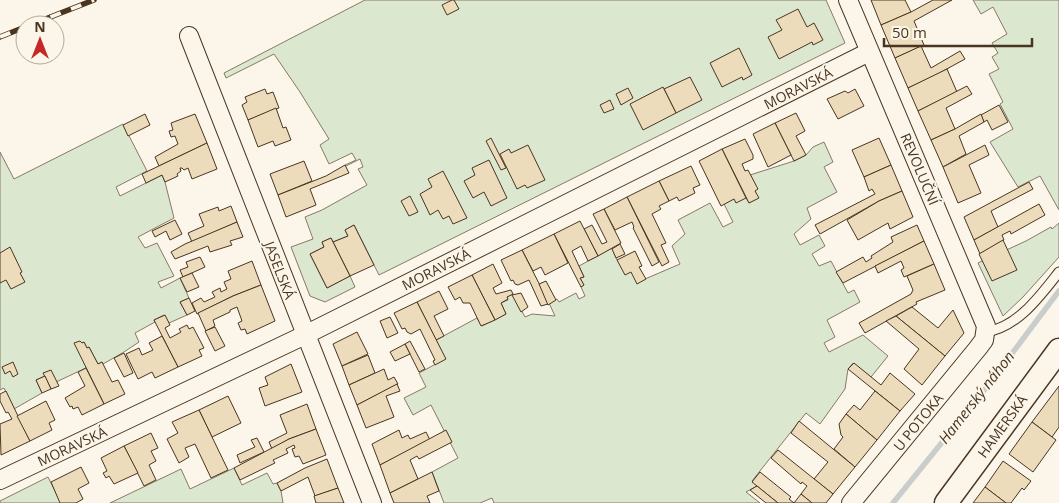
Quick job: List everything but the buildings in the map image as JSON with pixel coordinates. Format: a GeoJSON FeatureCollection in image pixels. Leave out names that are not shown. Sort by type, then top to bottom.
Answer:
{"type":"FeatureCollection","features":[{"type":"Feature","properties":{"kind":"street","name":"REVOLUČNÍ"},"geometry":{"type":"LineString","coordinates":[[848,0],[983,317],[986,326],[985,336]]}},
{"type":"Feature","properties":{"kind":"street","name":"JASELSKÁ"},"geometry":{"type":"LineString","coordinates":[[189,36],[372,503]]}},
{"type":"Feature","properties":{"kind":"street","name":"MORAVSKÁ"},"geometry":{"type":"LineString","coordinates":[[0,480],[305,335],[869,52]]}},
{"type":"Feature","properties":{"kind":"street","name":"U POTOKA"},"geometry":{"type":"LineString","coordinates":[[851,503],[985,336]]}},
{"type":"Feature","properties":{"kind":"street","name":"HAMERSKÁ"},"geometry":{"type":"LineString","coordinates":[[946,503],[1059,350]]}},
{"type":"Feature","properties":{"kind":"lane"},"geometry":{"type":"LineString","coordinates":[[985,336],[999,330],[1022,314],[1059,272]]}},
{"type":"Feature","properties":{"kind":"green space"},"geometry":{"type":"Polygon","coordinates":[[[365,0],[826,0],[845,43],[379,275],[354,225],[345,230],[348,236],[333,242],[331,238],[322,242],[324,247],[310,254],[327,288],[350,276],[355,287],[325,302],[310,296],[291,247],[313,239],[305,217],[322,210],[367,185],[358,169],[363,167],[360,159],[346,166],[356,160],[352,153],[329,164],[320,145],[329,139],[274,54],[226,78],[224,73],[365,0]]]}},
{"type":"Feature","properties":{"kind":"green space"},"geometry":{"type":"Polygon","coordinates":[[[973,0],[1059,0],[1059,210],[1040,176],[1018,187],[990,142],[1013,129],[1000,104],[1003,102],[989,74],[999,69],[992,57],[998,53],[992,43],[1007,34],[993,7],[981,14],[973,0]]]}},
{"type":"Feature","properties":{"kind":"green space"},"geometry":{"type":"Polygon","coordinates":[[[123,124],[147,171],[116,187],[120,196],[162,175],[174,218],[138,237],[145,248],[157,243],[174,276],[158,282],[161,288],[180,278],[189,298],[180,302],[187,315],[169,323],[164,315],[154,320],[155,322],[135,333],[139,342],[103,364],[102,362],[98,364],[89,347],[87,348],[84,342],[82,343],[86,368],[56,382],[45,376],[36,380],[42,393],[14,409],[4,388],[0,390],[0,152],[14,179],[123,124]]]}},
{"type":"Feature","properties":{"kind":"green space"},"geometry":{"type":"Polygon","coordinates":[[[824,142],[833,162],[824,167],[837,192],[807,208],[811,219],[794,234],[800,245],[819,235],[825,246],[812,254],[819,266],[831,261],[848,293],[854,290],[860,302],[827,320],[835,337],[824,343],[829,352],[863,335],[888,356],[871,377],[853,363],[848,369],[845,389],[820,424],[806,413],[752,481],[757,486],[746,492],[760,503],[494,503],[492,498],[480,503],[444,503],[432,472],[458,458],[431,405],[413,415],[404,398],[426,387],[419,373],[445,359],[436,340],[477,318],[482,326],[506,314],[501,303],[508,300],[507,297],[513,294],[525,317],[532,314],[555,316],[549,303],[557,299],[559,302],[576,293],[579,299],[585,296],[581,287],[584,285],[580,278],[584,277],[579,266],[612,248],[617,260],[632,270],[638,282],[680,264],[672,246],[685,234],[678,220],[710,203],[723,227],[733,222],[724,204],[743,193],[749,203],[758,198],[755,191],[757,189],[750,175],[794,161],[806,155],[813,147],[824,142]]]}},
{"type":"Feature","properties":{"kind":"green space"},"geometry":{"type":"Polygon","coordinates":[[[1059,223],[1059,257],[1003,316],[978,263],[1051,227],[1052,229],[1059,223]]]}},
{"type":"Feature","properties":{"kind":"green space"},"geometry":{"type":"Polygon","coordinates":[[[234,468],[242,485],[267,473],[273,484],[277,483],[281,491],[283,503],[110,503],[181,469],[190,489],[234,468]]]}},
{"type":"Feature","properties":{"kind":"green space"},"geometry":{"type":"Polygon","coordinates":[[[48,477],[61,503],[0,503],[0,501],[48,477]]]}},
{"type":"Feature","properties":{"kind":"waterway","name":"Hamerský náhon"},"geometry":{"type":"LineString","coordinates":[[893,503],[986,388],[1059,291]]}},
{"type":"Feature","properties":{"kind":"railway"},"geometry":{"type":"LineString","coordinates":[[56,15],[94,0]]}},
{"type":"Feature","properties":{"kind":"railway"},"geometry":{"type":"LineString","coordinates":[[0,37],[15,31]]}}]}
